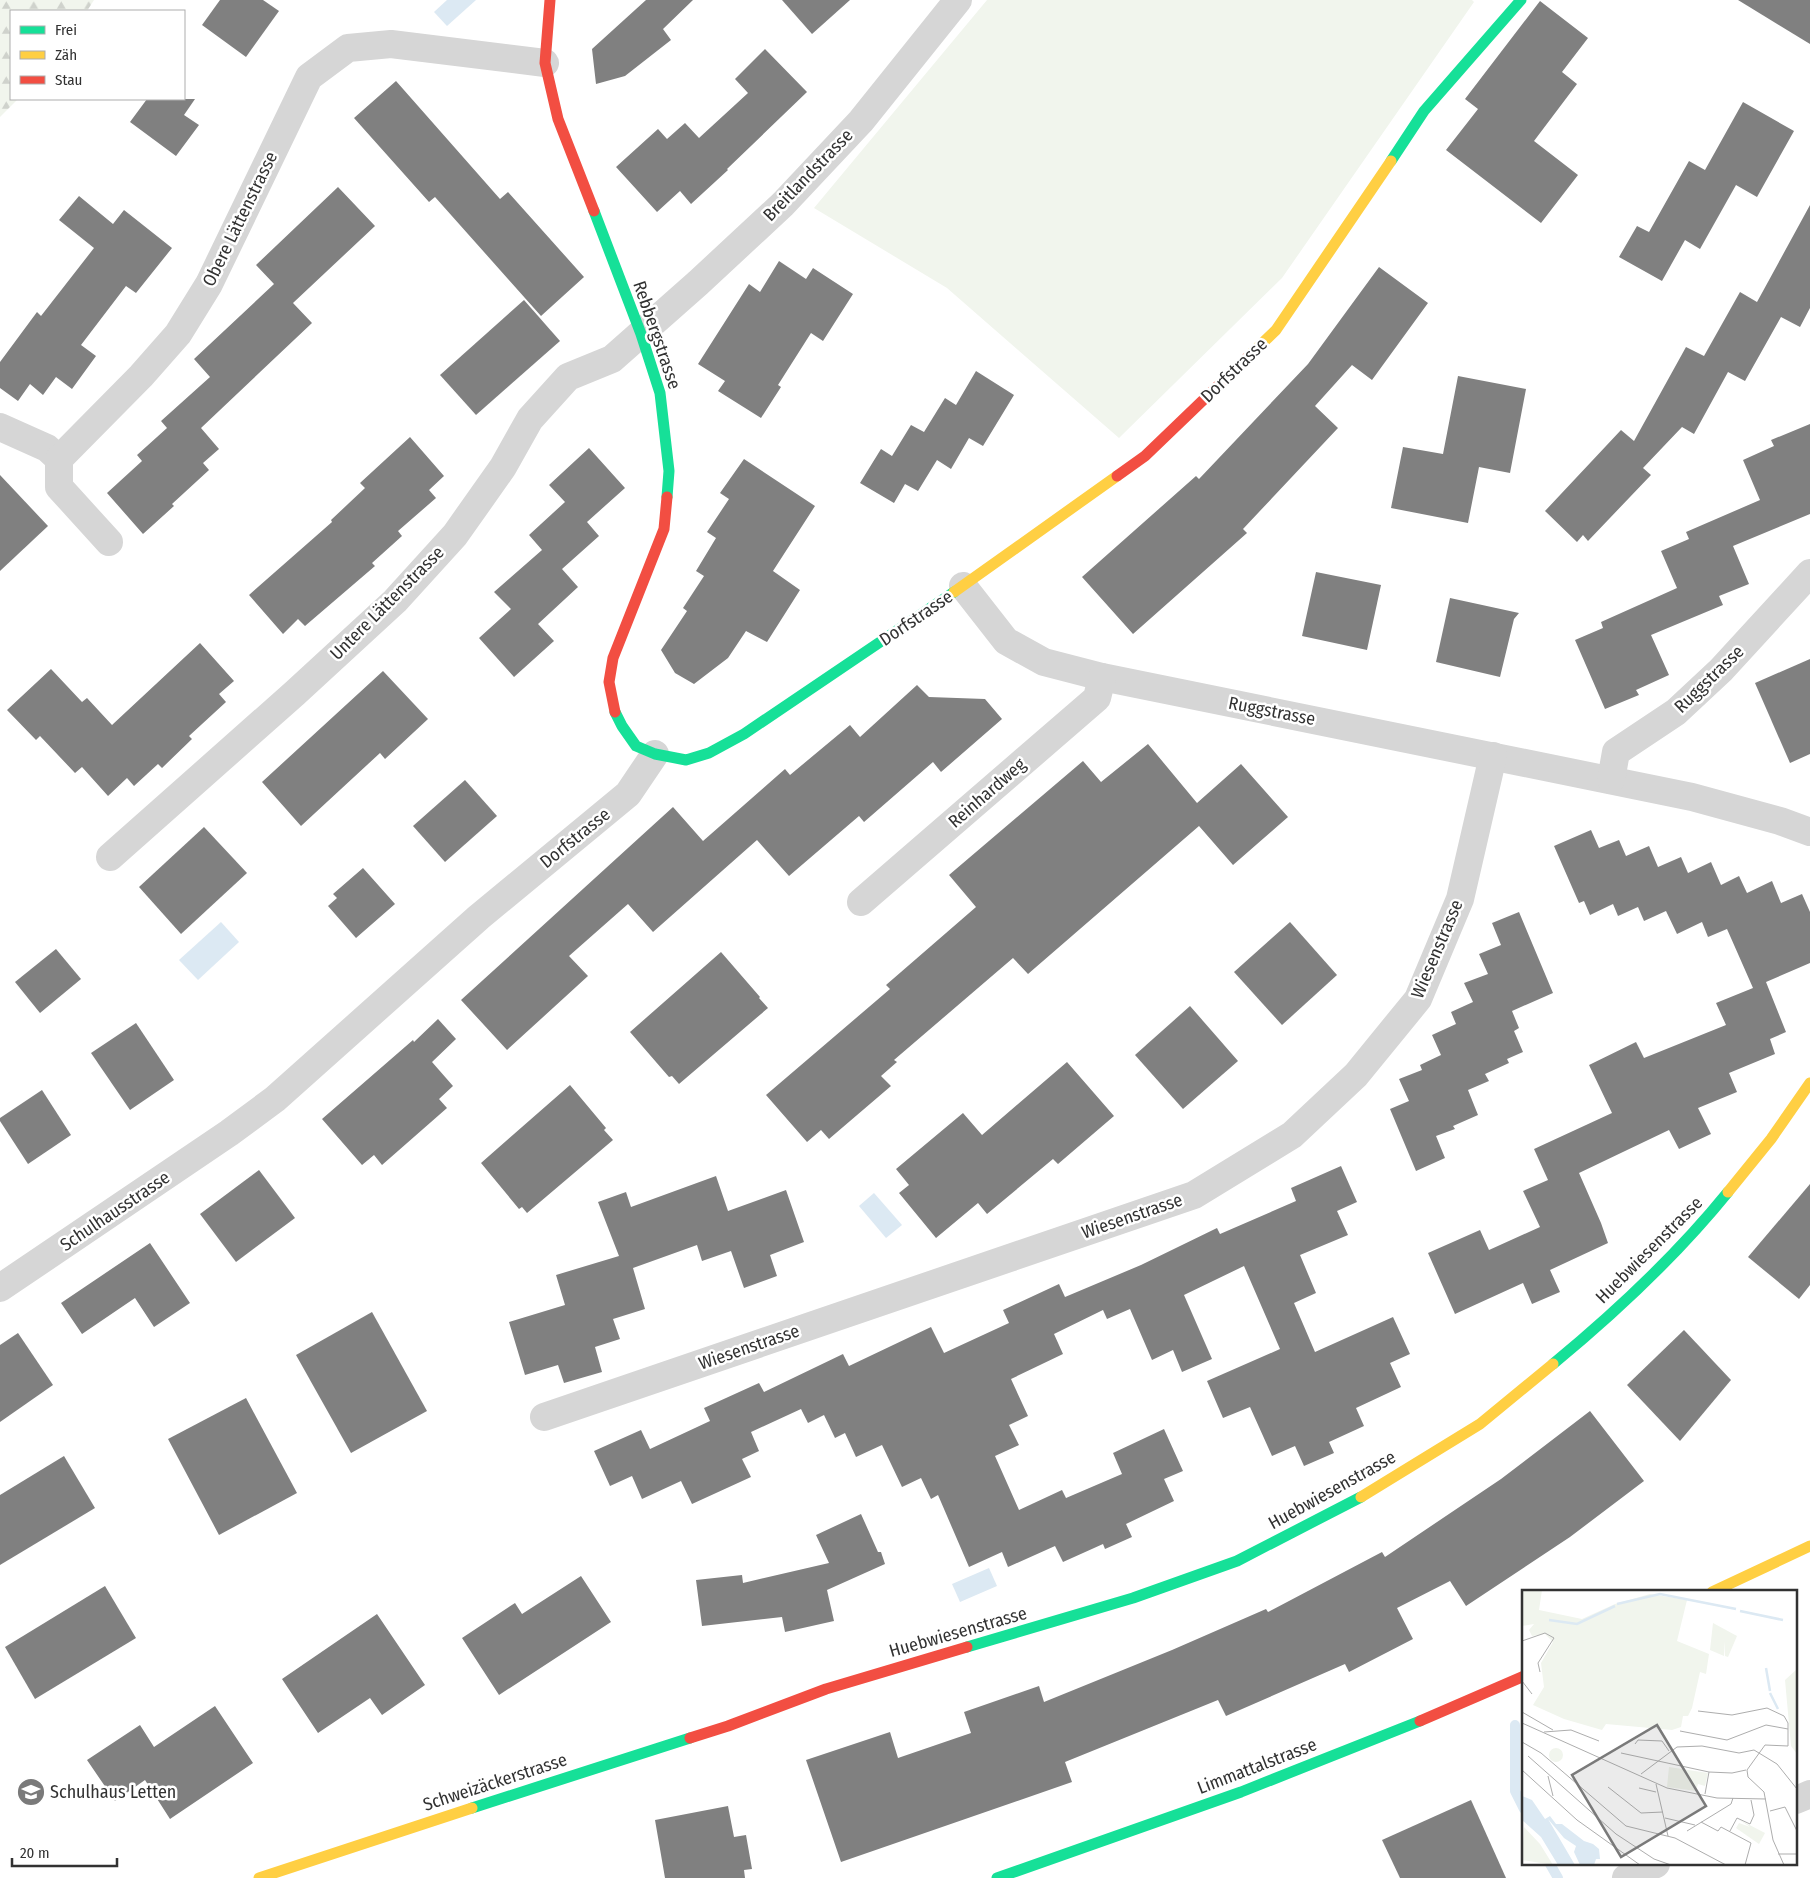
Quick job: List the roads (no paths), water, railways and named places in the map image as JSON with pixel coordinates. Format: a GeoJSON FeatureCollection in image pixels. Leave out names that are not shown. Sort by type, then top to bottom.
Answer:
{"type":"FeatureCollection","features":[{"type":"Feature","properties":{"kind":"street","name":"Rebbergstrasse"},"geometry":{"type":"LineString","coordinates":[[550,0],[545,63],[558,119],[641,334],[660,393],[669,471],[664,529],[613,658],[609,682],[613,708],[622,726],[636,746],[655,754]]}},
{"type":"Feature","properties":{"kind":"street","name":"Breitlandstrasse"},"geometry":{"type":"LineString","coordinates":[[641,334],[783,204],[860,121],[958,0]]}},
{"type":"Feature","properties":{"kind":"street","name":"Dorfstrasse"},"geometry":{"type":"LineString","coordinates":[[229,1133],[275,1099],[479,917],[628,794],[655,754],[686,760],[709,753],[744,734],[963,586],[1146,456],[1276,330],[1424,111],[1521,0]]}},
{"type":"Feature","properties":{"kind":"street","name":"Obere Lättenstrasse"},"geometry":{"type":"LineString","coordinates":[[59,459],[141,376],[178,334],[210,284],[309,77],[348,48],[391,44],[545,63]]}},
{"type":"Feature","properties":{"kind":"street","name":"Untere Lättenstrasse"},"geometry":{"type":"LineString","coordinates":[[110,857],[295,693],[394,601],[455,535],[503,468],[530,419],[568,377],[612,359],[641,334]]}},
{"type":"Feature","properties":{"kind":"street"},"geometry":{"type":"LineString","coordinates":[[0,427],[47,448],[59,459],[59,487],[109,542]]}},
{"type":"Feature","properties":{"kind":"street","name":"Ruggstrasse"},"geometry":{"type":"LineString","coordinates":[[1611,780],[1616,752],[1676,712],[1721,670],[1810,573]]}},
{"type":"Feature","properties":{"kind":"street","name":"Ruggstrasse"},"geometry":{"type":"LineString","coordinates":[[963,586],[1006,640],[1044,662],[1102,677],[1692,797],[1780,821],[1810,832]]}},
{"type":"Feature","properties":{"kind":"street","name":"Reinhardweg"},"geometry":{"type":"LineString","coordinates":[[861,902],[1097,698],[1102,677]]}},
{"type":"Feature","properties":{"kind":"street","name":"Wiesenstrasse"},"geometry":{"type":"LineString","coordinates":[[544,1417],[1194,1195],[1292,1135],[1356,1075],[1418,999],[1460,899],[1493,756]]}},
{"type":"Feature","properties":{"kind":"street","name":"Huebwiesenstrasse"},"geometry":{"type":"LineString","coordinates":[[742,1721],[826,1689],[1133,1598],[1237,1561],[1360,1498],[1480,1424],[1593,1330],[1696,1231],[1771,1139],[1810,1083]]}},
{"type":"Feature","properties":{"kind":"street","name":"Schulhausstrasse"},"geometry":{"type":"LineString","coordinates":[[0,1288],[229,1133]]}},
{"type":"Feature","properties":{"kind":"street"},"geometry":{"type":"LineString","coordinates":[[1716,1590],[1810,1546]]}},
{"type":"Feature","properties":{"kind":"street","name":"Limmattalstrasse"},"geometry":{"type":"LineString","coordinates":[[997,1878],[1241,1792],[1389,1734],[1522,1677]]}},
{"type":"Feature","properties":{"kind":"street","name":"Schweizäckerstrasse"},"geometry":{"type":"LineString","coordinates":[[259,1878],[355,1845],[742,1721]]}},
{"type":"Feature","properties":{"kind":"street"},"geometry":{"type":"LineString","coordinates":[[1798,1799],[1810,1794]]}},
{"type":"Feature","properties":{"kind":"street"},"geometry":{"type":"LineString","coordinates":[[1626,1878],[1652,1866]]}},
{"type":"Feature","properties":{"kind":"waterway"},"geometry":{"type":"LineString","coordinates":[[1515,1725],[1515,1791],[1522,1805]]}},
{"type":"Feature","properties":{"kind":"waterway"},"geometry":{"type":"LineString","coordinates":[[1551,1866],[1558,1878]]}},
{"type":"Feature","properties":{"kind":"place","name":"Schulhaus Letten"},"geometry":{"type":"Point","coordinates":[31,1792]}}]}
